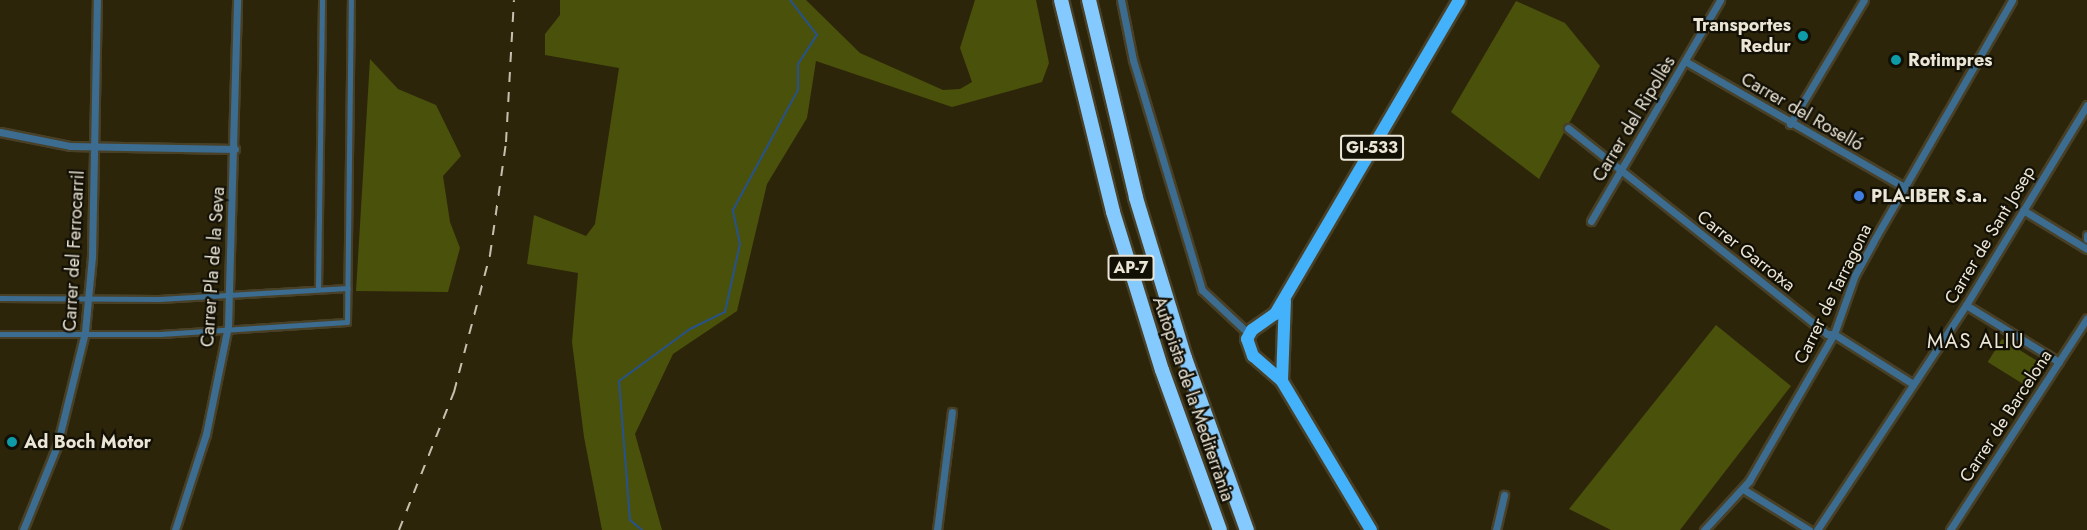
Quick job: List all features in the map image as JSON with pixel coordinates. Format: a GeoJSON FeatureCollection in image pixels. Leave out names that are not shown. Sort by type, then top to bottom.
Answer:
{"type":"FeatureCollection","features":[{"type":"Feature","properties":{"kind":"highway","name":"Autopista de la Mediterrània"},"geometry":{"type":"LineString","coordinates":[[1061,0],[1113,212],[1162,370],[1220,530]]}},
{"type":"Feature","properties":{"kind":"highway","name":"Autopista de la Mediterrània"},"geometry":{"type":"LineString","coordinates":[[1089,0],[1136,198],[1185,358],[1247,530]]}},
{"type":"Feature","properties":{"kind":"main road","name":"GI-533"},"geometry":{"type":"LineString","coordinates":[[1371,530],[1282,381],[1249,353],[1249,334],[1265,323],[1286,296],[1459,0]]}},
{"type":"Feature","properties":{"kind":"main road","name":"GI-533"},"geometry":{"type":"LineString","coordinates":[[1282,381],[1281,355],[1285,345],[1283,334],[1286,296]]}},
{"type":"Feature","properties":{"kind":"main road"},"geometry":{"type":"LineString","coordinates":[[1265,323],[1276,326],[1283,334]]}},
{"type":"Feature","properties":{"kind":"main road"},"geometry":{"type":"LineString","coordinates":[[1261,361],[1281,355]]}},
{"type":"Feature","properties":{"kind":"street","name":"Carrer del Ferrocarril"},"geometry":{"type":"LineString","coordinates":[[23,530],[57,446],[85,334],[89,298],[97,0]]}},
{"type":"Feature","properties":{"kind":"street","name":"Carrer Pla de la Seva"},"geometry":{"type":"LineString","coordinates":[[175,530],[201,453],[227,330],[235,149],[237,0]]}},
{"type":"Feature","properties":{"kind":"street"},"geometry":{"type":"LineString","coordinates":[[318,289],[322,0]]}},
{"type":"Feature","properties":{"kind":"street"},"geometry":{"type":"LineString","coordinates":[[0,334],[227,330],[347,322],[351,0]]}},
{"type":"Feature","properties":{"kind":"street"},"geometry":{"type":"LineString","coordinates":[[1121,0],[1133,60],[1202,290],[1249,334]]}},
{"type":"Feature","properties":{"kind":"street","name":"Carrer del Ripollès"},"geometry":{"type":"LineString","coordinates":[[1591,221],[1720,0]]}},
{"type":"Feature","properties":{"kind":"street"},"geometry":{"type":"LineString","coordinates":[[1790,124],[1864,0]]}},
{"type":"Feature","properties":{"kind":"street","name":"Carrer de Tarragona"},"geometry":{"type":"LineString","coordinates":[[1704,530],[1743,489],[1834,334],[1855,275],[2012,0]]}},
{"type":"Feature","properties":{"kind":"street","name":"Carrer del Roselló"},"geometry":{"type":"LineString","coordinates":[[1685,61],[1790,124],[1904,187]]}},
{"type":"Feature","properties":{"kind":"street","name":"Carrer de Sant Josep"},"geometry":{"type":"LineString","coordinates":[[1816,530],[1966,305],[2087,105]]}},
{"type":"Feature","properties":{"kind":"street","name":"Carrer Garrotxa"},"geometry":{"type":"LineString","coordinates":[[1568,129],[1827,334],[1834,334],[1913,384]]}},
{"type":"Feature","properties":{"kind":"street"},"geometry":{"type":"LineString","coordinates":[[0,132],[51,145],[235,149]]}},
{"type":"Feature","properties":{"kind":"street"},"geometry":{"type":"LineString","coordinates":[[2023,210],[2087,249]]}},
{"type":"Feature","properties":{"kind":"street"},"geometry":{"type":"LineString","coordinates":[[0,298],[230,296],[348,288]]}},
{"type":"Feature","properties":{"kind":"street"},"geometry":{"type":"LineString","coordinates":[[1966,305],[2059,362]]}},
{"type":"Feature","properties":{"kind":"street","name":"Carrer de Barcelona"},"geometry":{"type":"LineString","coordinates":[[1950,530],[2087,318]]}},
{"type":"Feature","properties":{"kind":"street"},"geometry":{"type":"LineString","coordinates":[[937,530],[952,412]]}},
{"type":"Feature","properties":{"kind":"street"},"geometry":{"type":"LineString","coordinates":[[1743,489],[1809,530]]}},
{"type":"Feature","properties":{"kind":"street"},"geometry":{"type":"LineString","coordinates":[[1496,530],[1504,495]]}},
{"type":"Feature","properties":{"kind":"green space"},"geometry":{"type":"Polygon","coordinates":[[[560,0],[806,0],[860,53],[943,90],[960,89],[972,82],[960,48],[975,0],[1036,0],[1049,63],[1042,82],[952,107],[816,61],[807,118],[767,184],[737,311],[673,354],[635,434],[662,530],[602,530],[584,437],[572,342],[578,273],[527,264],[534,215],[586,236],[595,224],[619,68],[545,55],[545,34],[560,15],[560,0]]]}},
{"type":"Feature","properties":{"kind":"green space"},"geometry":{"type":"Polygon","coordinates":[[[1516,1],[1565,23],[1600,66],[1539,179],[1451,112],[1516,1]]]}},
{"type":"Feature","properties":{"kind":"green space"},"geometry":{"type":"Polygon","coordinates":[[[370,59],[398,89],[436,105],[461,156],[443,176],[450,222],[460,248],[448,292],[356,291],[370,59]]]}},
{"type":"Feature","properties":{"kind":"green space"},"geometry":{"type":"Polygon","coordinates":[[[1716,325],[1791,386],[1680,530],[1611,530],[1569,509],[1716,325]]]}},
{"type":"Feature","properties":{"kind":"green space"},"geometry":{"type":"Polygon","coordinates":[[[2002,339],[2042,364],[2028,387],[1988,362],[2002,339]]]}},
{"type":"Feature","properties":{"kind":"waterway"},"geometry":{"type":"LineString","coordinates":[[642,530],[630,520],[619,381],[690,329],[725,312],[740,244],[733,210],[798,90],[798,64],[817,35],[790,0]]}},
{"type":"Feature","properties":{"kind":"railway"},"geometry":{"type":"LineString","coordinates":[[399,530],[454,392],[490,255],[506,142],[514,0]]}},
{"type":"Feature","properties":{"kind":"place","name":"Transportes Redur"},"geometry":{"type":"Point","coordinates":[1803,36]}},
{"type":"Feature","properties":{"kind":"place","name":"Rotimpres"},"geometry":{"type":"Point","coordinates":[1896,60]}},
{"type":"Feature","properties":{"kind":"place","name":"PLA-IBER S.a."},"geometry":{"type":"Point","coordinates":[1859,196]}},
{"type":"Feature","properties":{"kind":"place","name":"Ad Boch Motor"},"geometry":{"type":"Point","coordinates":[12,442]}},
{"type":"Feature","properties":{"kind":"district","name":"MAS ALIU"},"geometry":{"type":"Point","coordinates":[1976,341]}}]}
